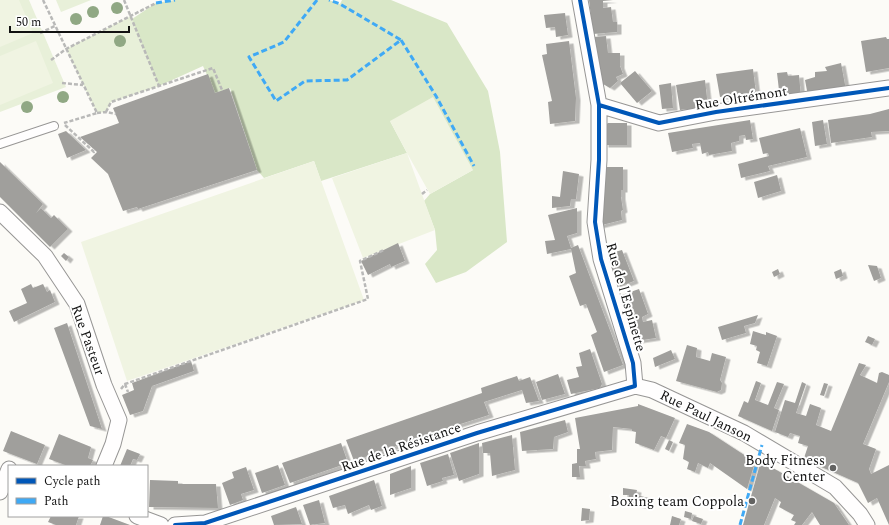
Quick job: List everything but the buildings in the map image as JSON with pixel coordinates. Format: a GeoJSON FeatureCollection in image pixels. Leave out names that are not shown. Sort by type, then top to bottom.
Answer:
{"type":"FeatureCollection","features":[{"type":"Feature","properties":{"kind":"street","name":"Rue de l'Espinette"},"geometry":{"type":"LineString","coordinates":[[580,0],[599,105],[599,160],[595,222],[601,259],[633,362],[635,386]]}},
{"type":"Feature","properties":{"kind":"street","name":"Rue Oltrémont"},"geometry":{"type":"LineString","coordinates":[[599,105],[658,123],[716,112],[889,88]]}},
{"type":"Feature","properties":{"kind":"street","name":"Rue Pasteur"},"geometry":{"type":"LineString","coordinates":[[0,212],[44,256],[77,304],[104,385],[119,420],[113,444],[104,465]]}},
{"type":"Feature","properties":{"kind":"street","name":"Rue de la Résistance"},"geometry":{"type":"LineString","coordinates":[[175,525],[205,524],[477,433],[635,386]]}},
{"type":"Feature","properties":{"kind":"street","name":"Rue Paul Janson"},"geometry":{"type":"LineString","coordinates":[[635,386],[652,390],[744,433],[835,487],[860,514],[867,525]]}},
{"type":"Feature","properties":{"kind":"street"},"geometry":{"type":"LineString","coordinates":[[0,492],[8,471]]}},
{"type":"Feature","properties":{"kind":"street"},"geometry":{"type":"LineString","coordinates":[[140,517],[161,525]]}},
{"type":"Feature","properties":{"kind":"lane"},"geometry":{"type":"LineString","coordinates":[[0,144],[54,126]]}},
{"type":"Feature","properties":{"kind":"path"},"geometry":{"type":"LineString","coordinates":[[43,0],[97,114]]}},
{"type":"Feature","properties":{"kind":"path"},"geometry":{"type":"LineString","coordinates":[[124,0],[159,86]]}},
{"type":"Feature","properties":{"kind":"path"},"geometry":{"type":"LineString","coordinates":[[51,60],[66,49],[156,3]]}},
{"type":"Feature","properties":{"kind":"path"},"geometry":{"type":"LineString","coordinates":[[40,33],[55,26]]}},
{"type":"Feature","properties":{"kind":"path"},"geometry":{"type":"LineString","coordinates":[[106,112],[111,102],[213,68],[222,90]]}},
{"type":"Feature","properties":{"kind":"path"},"geometry":{"type":"LineString","coordinates":[[62,83],[83,85]]}},
{"type":"Feature","properties":{"kind":"path"},"geometry":{"type":"LineString","coordinates":[[54,126],[106,112],[116,114]]}},
{"type":"Feature","properties":{"kind":"path"},"geometry":{"type":"LineString","coordinates":[[63,124],[94,152],[96,151]]}},
{"type":"Feature","properties":{"kind":"path"},"geometry":{"type":"LineString","coordinates":[[422,194],[427,190]]}},
{"type":"Feature","properties":{"kind":"path"},"geometry":{"type":"LineString","coordinates":[[128,392],[125,384],[368,299],[360,261],[384,250]]}},
{"type":"Feature","properties":{"kind":"green space"},"geometry":{"type":"Polygon","coordinates":[[[0,0],[29,0],[66,87],[0,112],[0,0]]]}},
{"type":"Feature","properties":{"kind":"green space"},"geometry":{"type":"Polygon","coordinates":[[[0,0],[19,0],[33,33],[0,47],[0,0]]]}},
{"type":"Feature","properties":{"kind":"green space"},"geometry":{"type":"Polygon","coordinates":[[[56,0],[91,0],[61,12],[56,0]]]}},
{"type":"Feature","properties":{"kind":"green space"},"geometry":{"type":"Polygon","coordinates":[[[175,0],[329,0],[340,4],[342,0],[391,0],[447,23],[488,91],[500,152],[507,242],[466,272],[436,283],[425,264],[437,250],[435,230],[424,201],[430,194],[473,170],[390,121],[407,153],[321,181],[314,161],[264,178],[257,170],[230,88],[215,93],[203,66],[159,86],[132,19],[156,3],[175,0]]]}},
{"type":"Feature","properties":{"kind":"green space"},"geometry":{"type":"Polygon","coordinates":[[[131,16],[159,86],[111,102],[106,112],[97,113],[66,49],[131,16]]]}},
{"type":"Feature","properties":{"kind":"green space"},"geometry":{"type":"Polygon","coordinates":[[[36,41],[53,83],[0,105],[0,56],[36,41]]]}},
{"type":"Feature","properties":{"kind":"green space"},"geometry":{"type":"Polygon","coordinates":[[[433,97],[473,170],[430,194],[390,121],[433,97]]]}},
{"type":"Feature","properties":{"kind":"green space"},"geometry":{"type":"Polygon","coordinates":[[[407,153],[435,230],[363,258],[332,178],[407,153]]]}},
{"type":"Feature","properties":{"kind":"green space"},"geometry":{"type":"Polygon","coordinates":[[[314,161],[364,300],[127,381],[81,242],[314,161]]]}},
{"type":"Feature","properties":{"kind":"marked path"},"geometry":{"type":"LineString","coordinates":[[156,3],[175,0]]}},
{"type":"Feature","properties":{"kind":"marked path"},"geometry":{"type":"LineString","coordinates":[[317,0],[284,42],[249,57],[276,101],[305,81],[347,80],[401,40],[340,4],[329,0]]}},
{"type":"Feature","properties":{"kind":"marked path"},"geometry":{"type":"LineString","coordinates":[[401,40],[436,96],[474,166]]}},
{"type":"Feature","properties":{"kind":"marked path"},"geometry":{"type":"LineString","coordinates":[[740,525],[762,445]]}},
{"type":"Feature","properties":{"kind":"cycle path"},"geometry":{"type":"LineString","coordinates":[[175,525],[205,523],[477,433],[635,386],[633,363],[601,259],[595,222],[599,160],[599,105],[580,0]]}},
{"type":"Feature","properties":{"kind":"cycle path"},"geometry":{"type":"LineString","coordinates":[[599,105],[659,123],[716,112],[889,88]]}},
{"type":"Feature","properties":{"kind":"place","name":"Body Fitness Center"},"geometry":{"type":"Point","coordinates":[833,468]}},
{"type":"Feature","properties":{"kind":"place","name":"Boxing team Coppola"},"geometry":{"type":"Point","coordinates":[752,501]}}]}
